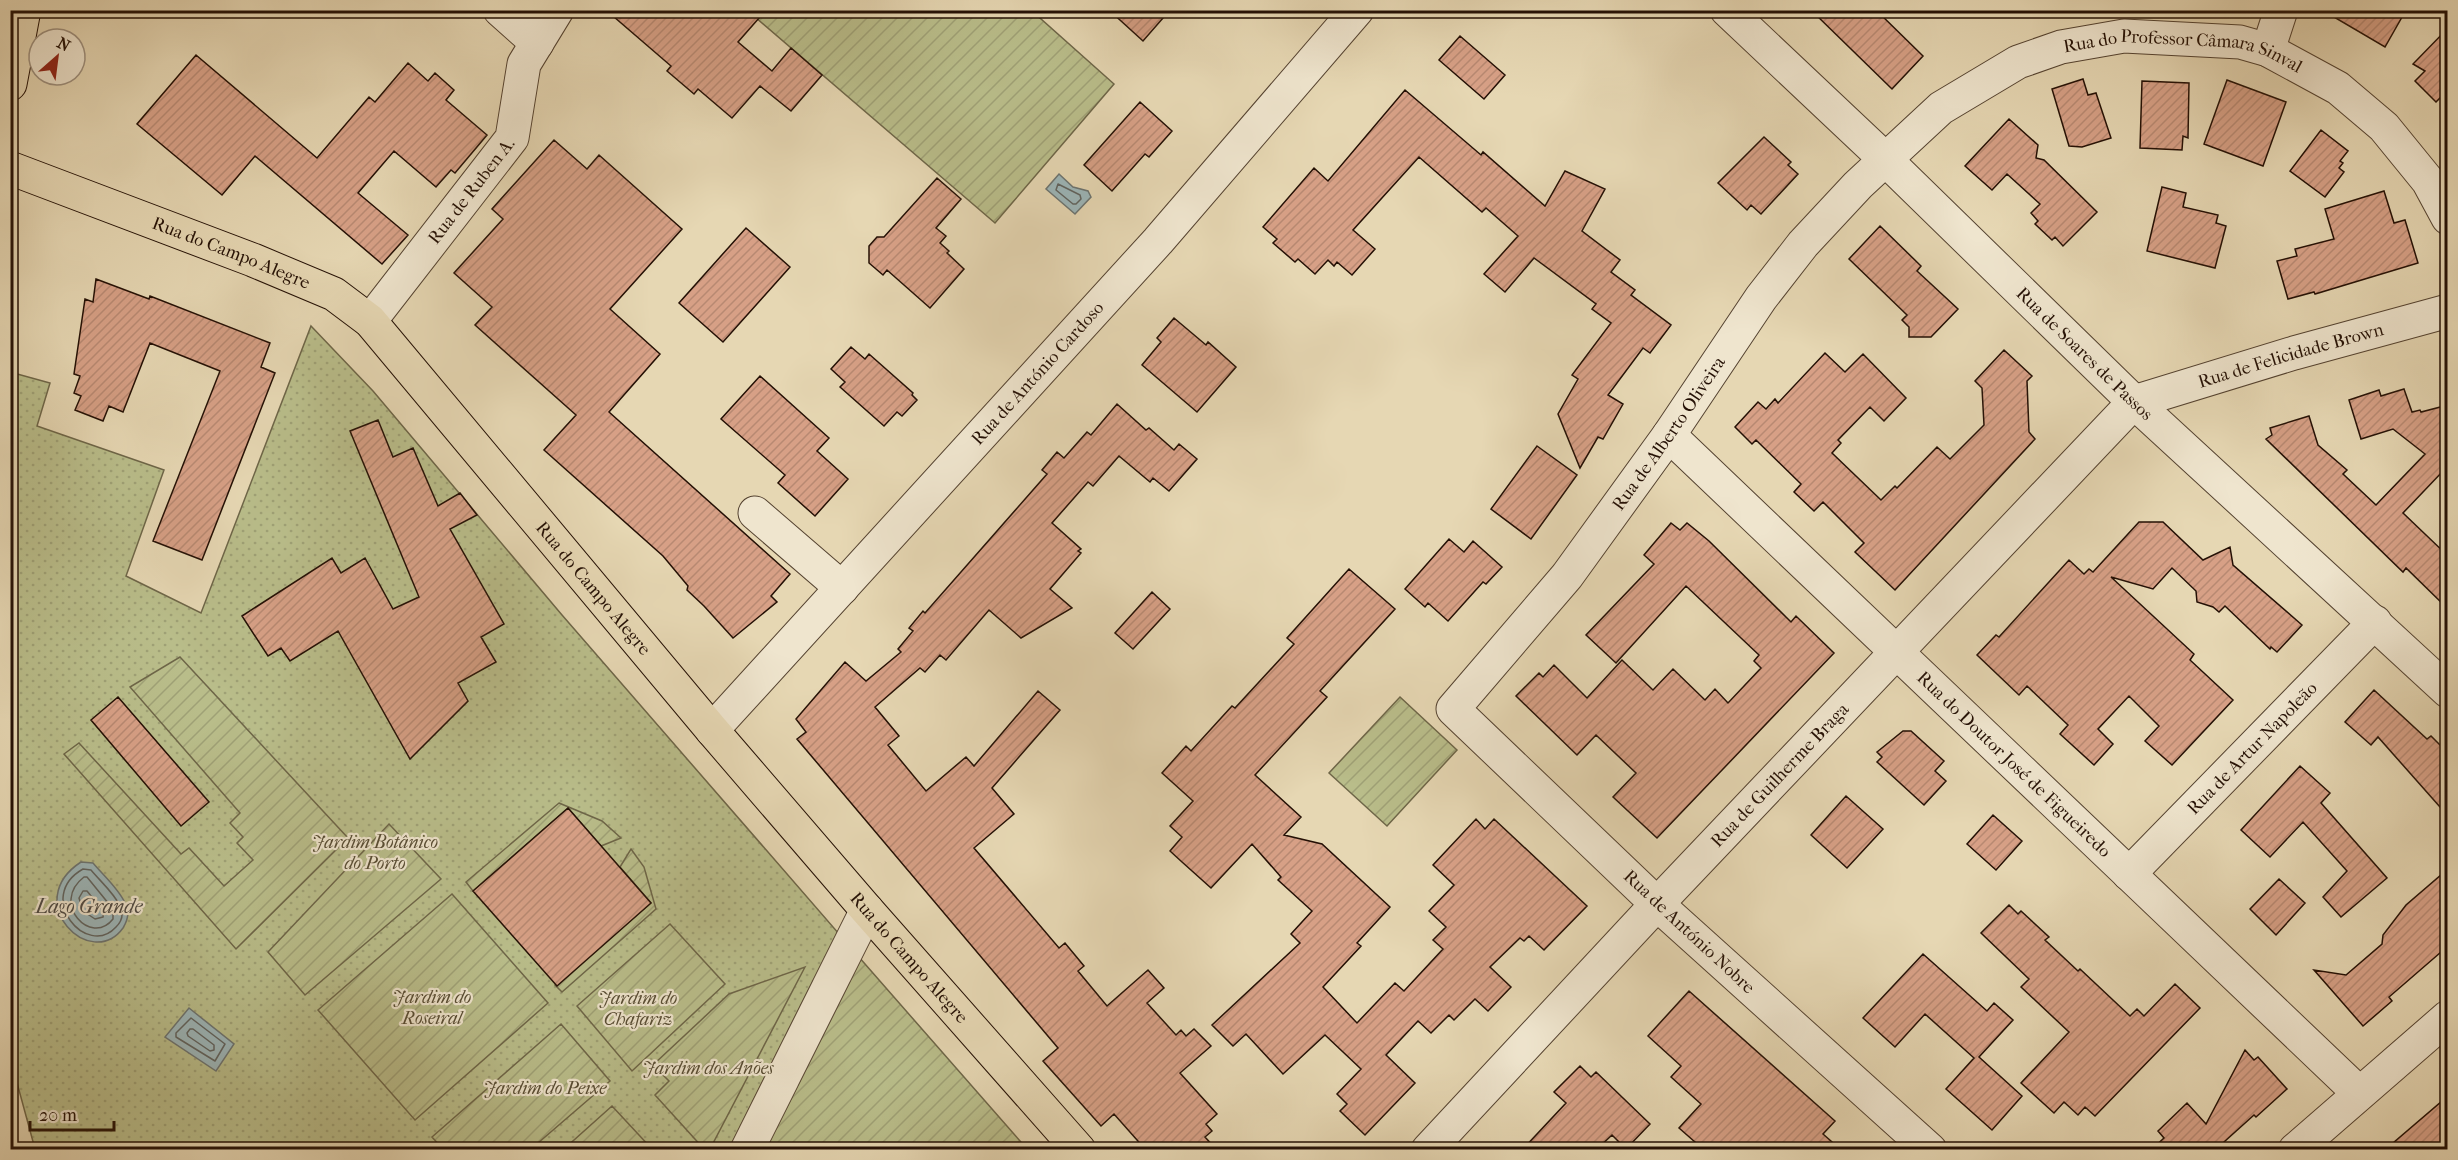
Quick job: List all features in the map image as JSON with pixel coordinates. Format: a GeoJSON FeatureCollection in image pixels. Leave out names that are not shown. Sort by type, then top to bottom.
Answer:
{"type":"FeatureCollection","features":[{"type":"Feature","properties":{"kind":"main road"},"geometry":{"type":"LineString","coordinates":[[11,81],[24,10]]}},
{"type":"Feature","properties":{"kind":"main road","name":"Rua do Campo Alegre"},"geometry":{"type":"LineString","coordinates":[[10,168],[253,260],[334,294],[370,321],[712,730],[1078,1149]]}},
{"type":"Feature","properties":{"kind":"street"},"geometry":{"type":"LineString","coordinates":[[500,10],[537,43]]}},
{"type":"Feature","properties":{"kind":"street","name":"Rua de Ruben A."},"geometry":{"type":"LineString","coordinates":[[370,321],[512,138],[524,64],[558,10]]}},
{"type":"Feature","properties":{"kind":"street","name":"Rua de António Cardoso"},"geometry":{"type":"LineString","coordinates":[[712,730],[1158,241],[1358,10]]}},
{"type":"Feature","properties":{"kind":"street","name":"Rua de Soares de Passos"},"geometry":{"type":"LineString","coordinates":[[1727,10],[1885,159],[2134,402],[2448,691]]}},
{"type":"Feature","properties":{"kind":"street"},"geometry":{"type":"LineString","coordinates":[[2268,50],[2281,10]]}},
{"type":"Feature","properties":{"kind":"street","name":"Rua do Professor Câmara Sinval"},"geometry":{"type":"LineString","coordinates":[[1885,159],[1941,108],[1959,96],[2018,62],[2061,47],[2124,36],[2240,42],[2268,50],[2338,88],[2384,127],[2428,181],[2448,218]]}},
{"type":"Feature","properties":{"kind":"street","name":"Rua de Alberto Oliveira"},"geometry":{"type":"LineString","coordinates":[[1453,709],[1567,576],[1669,435],[1761,298],[1803,244],[1885,159]]}},
{"type":"Feature","properties":{"kind":"street","name":"Rua de Felicidade Brown"},"geometry":{"type":"LineString","coordinates":[[2134,402],[2448,311]]}},
{"type":"Feature","properties":{"kind":"street","name":"Rua de Guilherme Braga"},"geometry":{"type":"LineString","coordinates":[[1428,1149],[1657,904],[2134,402]]}},
{"type":"Feature","properties":{"kind":"street","name":"Rua do Doutor José de Figueiredo"},"geometry":{"type":"LineString","coordinates":[[1669,435],[2359,1093]]}},
{"type":"Feature","properties":{"kind":"street"},"geometry":{"type":"LineString","coordinates":[[756,513],[842,588]]}},
{"type":"Feature","properties":{"kind":"street","name":"Rua de Artur Napoleão"},"geometry":{"type":"LineString","coordinates":[[2128,874],[2375,622]]}},
{"type":"Feature","properties":{"kind":"street","name":"Rua de António Nobre"},"geometry":{"type":"LineString","coordinates":[[1453,709],[1657,904],[1930,1149]]}},
{"type":"Feature","properties":{"kind":"street"},"geometry":{"type":"LineString","coordinates":[[747,1149],[867,910]]}},
{"type":"Feature","properties":{"kind":"street"},"geometry":{"type":"LineString","coordinates":[[2295,1149],[2448,1017]]}},
{"type":"Feature","properties":{"kind":"green space"},"geometry":{"type":"Polygon","coordinates":[[[748,11],[1032,11],[1114,84],[995,223],[748,11]]]}},
{"type":"Feature","properties":{"kind":"green space","name":"Jardim Botânico do Porto"},"geometry":{"type":"Polygon","coordinates":[[[311,326],[373,391],[562,615],[840,935],[735,1149],[35,1149],[10,1057],[10,372],[50,383],[37,426],[164,470],[126,576],[201,613],[311,326]]]}},
{"type":"Feature","properties":{"kind":"green space"},"geometry":{"type":"Polygon","coordinates":[[[180,657],[348,838],[236,949],[64,754],[79,743],[181,854],[189,848],[224,886],[253,860],[237,843],[243,837],[230,823],[240,813],[130,687],[180,657]]]}},
{"type":"Feature","properties":{"kind":"green space"},"geometry":{"type":"Polygon","coordinates":[[[1400,697],[1457,750],[1387,826],[1329,773],[1400,697]]]}},
{"type":"Feature","properties":{"kind":"green space"},"geometry":{"type":"Polygon","coordinates":[[[559,803],[602,821],[621,838],[601,846],[568,808],[473,891],[466,882],[559,803]]]}},
{"type":"Feature","properties":{"kind":"green space"},"geometry":{"type":"Polygon","coordinates":[[[389,824],[441,879],[305,995],[268,952],[389,824]]]}},
{"type":"Feature","properties":{"kind":"green space"},"geometry":{"type":"Polygon","coordinates":[[[631,849],[644,867],[656,909],[562,992],[555,985],[651,903],[620,867],[631,849]]]}},
{"type":"Feature","properties":{"kind":"green space","name":"Jardim do Roseiral"},"geometry":{"type":"Polygon","coordinates":[[[452,894],[548,1003],[415,1120],[318,1010],[452,894]]]}},
{"type":"Feature","properties":{"kind":"green space","name":"Jardim do Chafariz"},"geometry":{"type":"Polygon","coordinates":[[[670,924],[725,984],[632,1071],[577,1006],[670,924]]]}},
{"type":"Feature","properties":{"kind":"green space"},"geometry":{"type":"Polygon","coordinates":[[[858,956],[1027,1149],[761,1150],[858,956]]]}},
{"type":"Feature","properties":{"kind":"green space","name":"Jardim dos Anões"},"geometry":{"type":"Polygon","coordinates":[[[805,967],[710,1149],[704,1149],[655,1095],[669,1081],[653,1065],[729,994],[805,967]]]}},
{"type":"Feature","properties":{"kind":"green space","name":"Jardim do Peixe"},"geometry":{"type":"Polygon","coordinates":[[[561,1024],[610,1081],[531,1149],[443,1149],[432,1137],[561,1024]]]}},
{"type":"Feature","properties":{"kind":"green space"},"geometry":{"type":"Polygon","coordinates":[[[612,1106],[652,1149],[564,1149],[612,1106]]]}},
{"type":"Feature","properties":{"kind":"water"},"geometry":{"type":"Polygon","coordinates":[[[1059,174],[1073,187],[1088,191],[1091,197],[1075,214],[1046,189],[1059,174]]]}},
{"type":"Feature","properties":{"kind":"water","name":"Lago Grande"},"geometry":{"type":"Polygon","coordinates":[[[81,862],[93,863],[115,887],[127,906],[128,916],[125,925],[110,939],[94,942],[80,937],[67,926],[59,912],[57,895],[64,878],[81,862]]]}},
{"type":"Feature","properties":{"kind":"water"},"geometry":{"type":"Polygon","coordinates":[[[189,1008],[234,1044],[216,1071],[165,1037],[189,1008]]]}},
{"type":"Feature","properties":{"kind":"building"},"geometry":{"type":"Polygon","coordinates":[[[606,10],[766,10],[738,42],[772,71],[791,48],[822,75],[791,111],[760,86],[732,118],[698,89],[694,94],[667,71],[671,66],[606,10]]]}},
{"type":"Feature","properties":{"kind":"building"},"geometry":{"type":"Polygon","coordinates":[[[1109,10],[1170,10],[1143,41],[1109,10]]]}},
{"type":"Feature","properties":{"kind":"building"},"geometry":{"type":"Polygon","coordinates":[[[1811,10],[1876,10],[1923,56],[1892,89],[1811,10]]]}},
{"type":"Feature","properties":{"kind":"building"},"geometry":{"type":"Polygon","coordinates":[[[2322,10],[2406,10],[2385,47],[2322,10]]]}},
{"type":"Feature","properties":{"kind":"building"},"geometry":{"type":"Polygon","coordinates":[[[2448,28],[2448,90],[2436,102],[2415,81],[2425,71],[2413,64],[2448,28]]]}},
{"type":"Feature","properties":{"kind":"building"},"geometry":{"type":"Polygon","coordinates":[[[1460,36],[1505,75],[1484,99],[1439,60],[1460,36]]]}},
{"type":"Feature","properties":{"kind":"building"},"geometry":{"type":"Polygon","coordinates":[[[196,55],[317,158],[369,97],[375,102],[408,63],[428,81],[435,73],[454,90],[446,100],[487,135],[455,173],[451,170],[436,187],[394,151],[358,193],[408,235],[382,264],[255,156],[222,195],[137,124],[196,55]]]}},
{"type":"Feature","properties":{"kind":"building"},"geometry":{"type":"Polygon","coordinates":[[[2083,79],[2088,95],[2096,93],[2111,138],[2082,147],[2069,146],[2052,89],[2083,79]]]}},
{"type":"Feature","properties":{"kind":"building"},"geometry":{"type":"Polygon","coordinates":[[[2227,80],[2286,102],[2263,166],[2204,144],[2227,80]]]}},
{"type":"Feature","properties":{"kind":"building"},"geometry":{"type":"Polygon","coordinates":[[[2142,81],[2189,83],[2188,138],[2183,136],[2182,150],[2140,148],[2142,81]]]}},
{"type":"Feature","properties":{"kind":"building"},"geometry":{"type":"Polygon","coordinates":[[[1405,90],[1481,155],[1483,152],[1545,206],[1565,171],[1605,189],[1582,231],[1620,260],[1611,272],[1635,290],[1631,295],[1671,325],[1650,353],[1643,348],[1608,395],[1623,404],[1603,439],[1598,437],[1580,468],[1558,414],[1578,379],[1572,375],[1611,323],[1592,309],[1596,304],[1534,258],[1505,292],[1484,274],[1518,236],[1486,208],[1482,212],[1419,157],[1353,230],[1375,249],[1352,275],[1337,262],[1334,266],[1328,260],[1315,274],[1298,259],[1295,262],[1273,243],[1277,239],[1263,227],[1314,168],[1328,181],[1405,90]]]}},
{"type":"Feature","properties":{"kind":"building"},"geometry":{"type":"Polygon","coordinates":[[[1140,102],[1172,131],[1149,157],[1145,154],[1112,191],[1084,165],[1140,102]]]}},
{"type":"Feature","properties":{"kind":"building"},"geometry":{"type":"Polygon","coordinates":[[[2009,119],[2038,145],[2036,158],[2044,160],[2097,212],[2063,246],[2055,237],[2052,240],[2035,224],[2038,221],[2031,213],[2040,204],[2007,174],[1992,190],[1965,166],[2009,119]]]}},
{"type":"Feature","properties":{"kind":"building"},"geometry":{"type":"Polygon","coordinates":[[[2321,130],[2348,151],[2340,161],[2343,163],[2339,168],[2344,172],[2325,197],[2290,171],[2321,130]]]}},
{"type":"Feature","properties":{"kind":"building"},"geometry":{"type":"Polygon","coordinates":[[[1764,137],[1791,162],[1788,165],[1798,174],[1761,214],[1751,205],[1747,210],[1718,183],[1764,137]]]}},
{"type":"Feature","properties":{"kind":"building"},"geometry":{"type":"Polygon","coordinates":[[[554,140],[587,169],[599,155],[682,229],[610,309],[660,354],[609,412],[790,574],[771,596],[777,602],[733,638],[687,590],[688,586],[663,556],[544,450],[576,415],[475,325],[492,307],[454,273],[503,219],[492,209],[554,140]]]}},
{"type":"Feature","properties":{"kind":"building"},"geometry":{"type":"Polygon","coordinates":[[[937,178],[961,199],[936,228],[946,236],[940,243],[964,269],[930,308],[887,270],[883,275],[869,263],[869,246],[877,237],[884,237],[937,178]]]}},
{"type":"Feature","properties":{"kind":"building"},"geometry":{"type":"Polygon","coordinates":[[[2162,187],[2186,193],[2183,207],[2218,215],[2216,223],[2226,226],[2215,268],[2147,251],[2162,187]]]}},
{"type":"Feature","properties":{"kind":"building"},"geometry":{"type":"Polygon","coordinates":[[[2384,191],[2394,223],[2405,220],[2418,263],[2315,294],[2314,292],[2288,299],[2277,261],[2297,256],[2295,249],[2334,239],[2325,209],[2384,191]]]}},
{"type":"Feature","properties":{"kind":"building"},"geometry":{"type":"Polygon","coordinates":[[[1880,226],[1921,266],[1917,271],[1958,309],[1931,337],[1909,337],[1909,327],[1902,320],[1907,315],[1849,259],[1880,226]]]}},
{"type":"Feature","properties":{"kind":"building"},"geometry":{"type":"Polygon","coordinates":[[[746,228],[790,267],[723,342],[679,303],[746,228]]]}},
{"type":"Feature","properties":{"kind":"building"},"geometry":{"type":"Polygon","coordinates":[[[96,279],[149,299],[150,296],[270,343],[261,367],[275,373],[202,560],[153,541],[220,371],[150,343],[123,412],[109,406],[103,421],[75,410],[81,396],[74,393],[80,376],[74,374],[85,299],[93,302],[96,279]]]}},
{"type":"Feature","properties":{"kind":"building"},"geometry":{"type":"Polygon","coordinates":[[[1174,318],[1206,345],[1208,342],[1236,367],[1197,412],[1142,365],[1161,342],[1157,338],[1174,318]]]}},
{"type":"Feature","properties":{"kind":"building"},"geometry":{"type":"Polygon","coordinates":[[[851,347],[865,359],[869,354],[913,393],[912,395],[917,400],[902,416],[897,412],[884,426],[840,387],[845,382],[831,369],[851,347]]]}},
{"type":"Feature","properties":{"kind":"building"},"geometry":{"type":"Polygon","coordinates":[[[2004,350],[2032,376],[2027,381],[2029,432],[2035,439],[1895,590],[1855,552],[1864,543],[1823,502],[1814,511],[1794,492],[1801,484],[1756,440],[1752,444],[1735,427],[1758,402],[1766,409],[1775,399],[1778,403],[1825,353],[1845,372],[1863,354],[1906,398],[1884,421],[1870,407],[1838,440],[1841,443],[1832,453],[1881,500],[1895,486],[1897,488],[1937,447],[1950,459],[1984,425],[1982,388],[1975,381],[2004,350]]]}},
{"type":"Feature","properties":{"kind":"building"},"geometry":{"type":"Polygon","coordinates":[[[760,376],[829,438],[817,451],[848,479],[815,516],[778,483],[785,475],[721,419],[760,376]]]}},
{"type":"Feature","properties":{"kind":"building"},"geometry":{"type":"Polygon","coordinates":[[[2404,389],[2412,412],[2448,405],[2448,473],[2444,470],[2403,513],[2448,556],[2448,609],[2406,568],[2403,572],[2266,439],[2272,435],[2270,428],[2309,416],[2318,445],[2347,470],[2343,474],[2376,505],[2425,454],[2393,429],[2361,439],[2349,400],[2379,390],[2381,396],[2404,389]]]}},
{"type":"Feature","properties":{"kind":"building"},"geometry":{"type":"Polygon","coordinates":[[[1117,404],[1146,430],[1149,428],[1174,450],[1179,444],[1197,459],[1169,491],[1153,478],[1150,482],[1119,456],[1093,486],[1088,482],[1052,523],[1081,549],[1078,551],[1081,553],[1050,589],[1072,608],[1021,638],[989,610],[946,660],[940,655],[925,672],[920,668],[875,707],[899,736],[888,745],[926,791],[966,757],[974,766],[1038,691],[1060,710],[992,788],[1014,814],[974,848],[1059,948],[1065,943],[1084,966],[1078,971],[1107,1006],[1148,970],[1164,988],[1147,1003],[1176,1035],[1181,1030],[1186,1036],[1194,1029],[1211,1046],[1180,1073],[1217,1114],[1206,1124],[1212,1131],[1205,1137],[1216,1149],[1145,1149],[1114,1114],[1101,1126],[1043,1061],[1058,1048],[797,739],[806,732],[796,719],[845,662],[866,681],[901,652],[898,649],[913,631],[909,628],[923,611],[925,613],[1047,474],[1042,470],[1057,452],[1064,458],[1087,432],[1091,435],[1117,404]]]}},
{"type":"Feature","properties":{"kind":"building"},"geometry":{"type":"Polygon","coordinates":[[[378,420],[393,457],[413,448],[438,506],[460,493],[477,515],[450,529],[504,624],[481,637],[496,662],[458,683],[468,701],[410,759],[338,631],[290,661],[281,648],[268,656],[242,616],[332,558],[341,573],[365,558],[393,609],[419,597],[350,431],[378,420]]]}},
{"type":"Feature","properties":{"kind":"building"},"geometry":{"type":"Polygon","coordinates":[[[1537,446],[1577,475],[1531,539],[1491,509],[1537,446]]]}},
{"type":"Feature","properties":{"kind":"building"},"geometry":{"type":"Polygon","coordinates":[[[2139,522],[2163,522],[2203,560],[2230,547],[2233,565],[2302,625],[2277,652],[2271,647],[2270,649],[2225,606],[2219,612],[2213,607],[2197,602],[2196,591],[2172,568],[2153,589],[2111,577],[2194,654],[2190,660],[2233,700],[2172,765],[2145,741],[2159,726],[2129,696],[2098,729],[2113,744],[2094,765],[2060,734],[2068,725],[2027,686],[2019,695],[1977,655],[1996,635],[1999,637],[2069,560],[2084,574],[2089,569],[2093,572],[2139,522]]]}},
{"type":"Feature","properties":{"kind":"building"},"geometry":{"type":"Polygon","coordinates":[[[1671,523],[1680,530],[1687,523],[1709,541],[1791,622],[1796,616],[1834,653],[1657,838],[1613,797],[1636,773],[1596,735],[1577,755],[1516,696],[1539,673],[1543,677],[1554,665],[1587,698],[1622,660],[1653,690],[1673,669],[1705,700],[1715,689],[1728,703],[1761,668],[1754,661],[1759,655],[1686,586],[1616,663],[1586,635],[1654,564],[1644,555],[1671,523]]]}},
{"type":"Feature","properties":{"kind":"building"},"geometry":{"type":"Polygon","coordinates":[[[1449,539],[1464,552],[1473,541],[1502,567],[1486,584],[1483,582],[1448,621],[1428,603],[1425,607],[1405,589],[1449,539]]]}},
{"type":"Feature","properties":{"kind":"building"},"geometry":{"type":"Polygon","coordinates":[[[1349,569],[1395,609],[1320,691],[1327,697],[1255,775],[1301,817],[1284,835],[1322,844],[1390,907],[1357,943],[1361,946],[1323,987],[1357,1023],[1395,983],[1404,991],[1443,949],[1433,940],[1446,927],[1429,911],[1454,885],[1433,865],[1476,819],[1485,829],[1494,819],[1587,906],[1544,950],[1529,936],[1524,941],[1520,938],[1490,967],[1511,987],[1488,1011],[1475,999],[1454,1020],[1449,1015],[1431,1033],[1418,1021],[1386,1055],[1415,1083],[1365,1135],[1340,1111],[1347,1104],[1337,1094],[1361,1069],[1325,1035],[1283,1074],[1246,1034],[1233,1046],[1212,1025],[1300,943],[1291,934],[1312,911],[1278,880],[1281,877],[1252,844],[1211,888],[1170,851],[1182,837],[1170,826],[1193,801],[1162,773],[1186,746],[1191,751],[1232,706],[1235,708],[1294,644],[1287,638],[1349,569]]]}},
{"type":"Feature","properties":{"kind":"building"},"geometry":{"type":"Polygon","coordinates":[[[1152,592],[1170,609],[1133,649],[1115,633],[1152,592]]]}},
{"type":"Feature","properties":{"kind":"building"},"geometry":{"type":"Polygon","coordinates":[[[2374,690],[2427,739],[2431,736],[2448,753],[2448,816],[2378,737],[2371,745],[2345,722],[2374,690]]]}},
{"type":"Feature","properties":{"kind":"building"},"geometry":{"type":"Polygon","coordinates":[[[118,697],[209,802],[181,826],[91,720],[118,697]]]}},
{"type":"Feature","properties":{"kind":"building"},"geometry":{"type":"Polygon","coordinates":[[[1903,731],[1911,731],[1944,761],[1935,771],[1946,781],[1924,805],[1877,762],[1882,757],[1877,752],[1903,731]]]}},
{"type":"Feature","properties":{"kind":"building"},"geometry":{"type":"Polygon","coordinates":[[[2300,766],[2330,793],[2321,803],[2387,878],[2341,917],[2323,897],[2347,871],[2303,822],[2270,857],[2241,830],[2300,766]]]}},
{"type":"Feature","properties":{"kind":"building"},"geometry":{"type":"Polygon","coordinates":[[[1846,796],[1883,829],[1847,868],[1811,835],[1846,796]]]}},
{"type":"Feature","properties":{"kind":"building"},"geometry":{"type":"Polygon","coordinates":[[[568,808],[651,903],[557,986],[473,891],[568,808]]]}},
{"type":"Feature","properties":{"kind":"building"},"geometry":{"type":"Polygon","coordinates":[[[1993,815],[2022,841],[1996,870],[1967,844],[1993,815]]]}},
{"type":"Feature","properties":{"kind":"building"},"geometry":{"type":"Polygon","coordinates":[[[2448,869],[2448,946],[2389,997],[2392,1001],[2363,1026],[2314,970],[2346,975],[2382,944],[2383,935],[2406,905],[2448,869]]]}},
{"type":"Feature","properties":{"kind":"building"},"geometry":{"type":"Polygon","coordinates":[[[2279,879],[2305,903],[2276,935],[2250,909],[2279,879]]]}},
{"type":"Feature","properties":{"kind":"building"},"geometry":{"type":"Polygon","coordinates":[[[2009,905],[2018,914],[2021,911],[2049,937],[2045,940],[2130,1016],[2137,1009],[2144,1016],[2175,984],[2200,1008],[2095,1116],[2085,1107],[2078,1115],[2064,1102],[2054,1113],[2021,1083],[2069,1032],[2021,987],[2029,979],[1981,933],[2009,905]]]}},
{"type":"Feature","properties":{"kind":"building"},"geometry":{"type":"Polygon","coordinates":[[[1923,954],[1987,1011],[1994,1003],[2013,1020],[1979,1057],[2022,1096],[1992,1130],[1946,1089],[1974,1058],[1925,1014],[1895,1047],[1863,1018],[1923,954]]]}},
{"type":"Feature","properties":{"kind":"building"},"geometry":{"type":"Polygon","coordinates":[[[1689,991],[1835,1121],[1823,1134],[1840,1149],[1703,1149],[1679,1128],[1701,1104],[1671,1077],[1681,1066],[1648,1036],[1689,991]]]}},
{"type":"Feature","properties":{"kind":"building"},"geometry":{"type":"Polygon","coordinates":[[[2245,1050],[2254,1060],[2258,1057],[2287,1089],[2224,1142],[2230,1149],[2152,1149],[2164,1138],[2158,1131],[2187,1103],[2206,1124],[2245,1050]]]}},
{"type":"Feature","properties":{"kind":"building"},"geometry":{"type":"Polygon","coordinates":[[[1580,1066],[1591,1077],[1596,1072],[1650,1124],[1626,1149],[1612,1135],[1597,1149],[1523,1149],[1566,1103],[1554,1092],[1580,1066]]]}},
{"type":"Feature","properties":{"kind":"building"},"geometry":{"type":"Polygon","coordinates":[[[2448,1096],[2448,1149],[2386,1149],[2448,1096]]]}}]}
